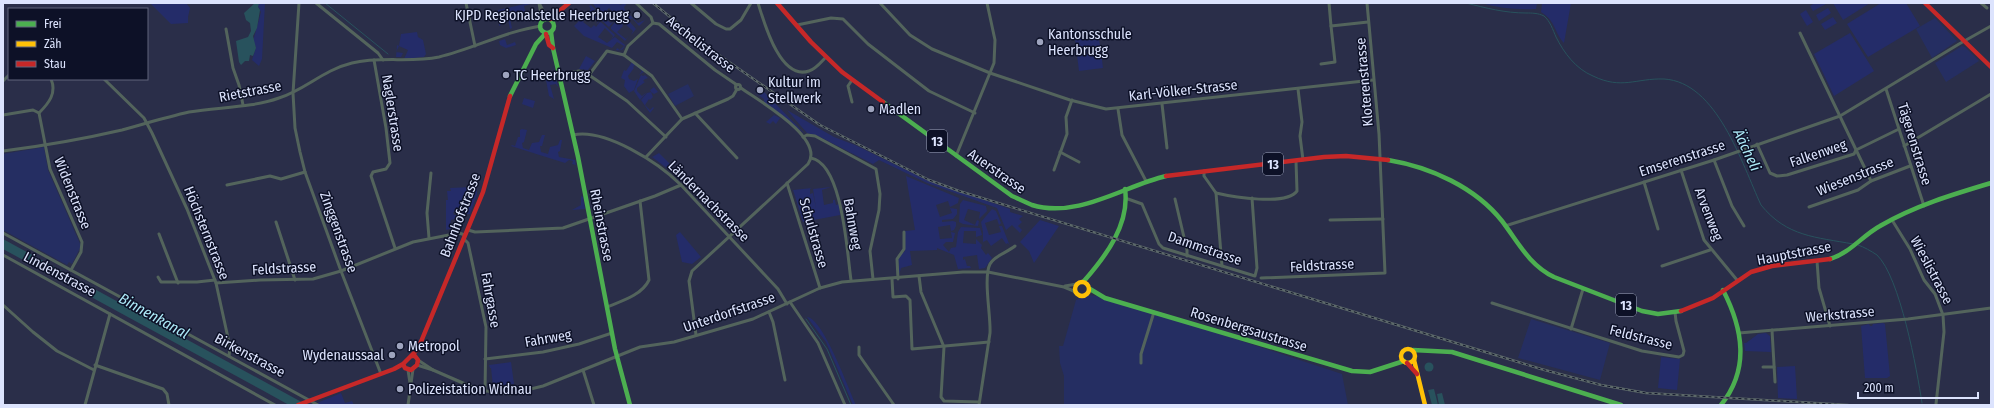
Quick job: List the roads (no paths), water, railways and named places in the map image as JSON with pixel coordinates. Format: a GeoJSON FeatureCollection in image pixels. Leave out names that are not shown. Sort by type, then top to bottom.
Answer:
{"type":"FeatureCollection","features":[{"type":"Feature","properties":{"kind":"main road"},"geometry":{"type":"LineString","coordinates":[[545,31],[548,20],[559,13],[569,3]]}},
{"type":"Feature","properties":{"kind":"main road","name":"Auerstrasse"},"geometry":{"type":"LineString","coordinates":[[777,3],[826,57],[852,80],[1012,196],[1036,207],[1066,208],[1089,202],[1146,181],[1166,176],[1334,156],[1380,160]]}},
{"type":"Feature","properties":{"kind":"main road"},"geometry":{"type":"LineString","coordinates":[[1925,3],[1991,67]]}},
{"type":"Feature","properties":{"kind":"main road"},"geometry":{"type":"LineString","coordinates":[[545,31],[548,20]]}},
{"type":"Feature","properties":{"kind":"main road","name":"Bahnhofstrasse"},"geometry":{"type":"LineString","coordinates":[[407,368],[412,356],[418,349],[485,186],[514,86],[545,31]]}},
{"type":"Feature","properties":{"kind":"main road","name":"Rheinstrasse"},"geometry":{"type":"LineString","coordinates":[[545,31],[552,48],[573,135],[616,355],[630,405]]}},
{"type":"Feature","properties":{"kind":"main road","name":"Hauptstrasse"},"geometry":{"type":"LineString","coordinates":[[1380,160],[1413,166],[1436,174],[1455,184],[1487,205],[1525,254],[1543,271],[1584,289],[1650,313],[1662,314],[1675,312],[1702,304],[1758,270],[1837,257],[1854,247],[1872,230],[1892,220],[1952,194],[1991,183]]}},
{"type":"Feature","properties":{"kind":"main road"},"geometry":{"type":"LineString","coordinates":[[1093,273],[1084,281],[1077,284],[1076,292],[1081,296],[1086,295],[1093,273],[1117,232],[1128,199],[1125,189]]}},
{"type":"Feature","properties":{"kind":"main road"},"geometry":{"type":"LineString","coordinates":[[1084,281],[1089,287]]}},
{"type":"Feature","properties":{"kind":"main road","name":"Rosenbergsaustrasse"},"geometry":{"type":"LineString","coordinates":[[1089,287],[1100,296]]}},
{"type":"Feature","properties":{"kind":"main road"},"geometry":{"type":"LineString","coordinates":[[1721,405],[1731,393],[1738,377],[1740,360],[1739,333],[1732,307],[1724,290]]}},
{"type":"Feature","properties":{"kind":"main road","name":"Rosenbergsaustrasse"},"geometry":{"type":"LineString","coordinates":[[1086,295],[1100,296],[1352,371],[1370,372],[1393,364],[1405,362]]}},
{"type":"Feature","properties":{"kind":"main road","name":"Bahnhofstrasse"},"geometry":{"type":"LineString","coordinates":[[418,349],[418,362]]}},
{"type":"Feature","properties":{"kind":"main road"},"geometry":{"type":"LineString","coordinates":[[1418,375],[1401,356],[1402,351],[1406,349],[1452,352],[1621,405]]}},
{"type":"Feature","properties":{"kind":"main road"},"geometry":{"type":"LineString","coordinates":[[1413,350],[1425,405]]}},
{"type":"Feature","properties":{"kind":"main road"},"geometry":{"type":"LineString","coordinates":[[1405,362],[1415,359],[1427,350]]}},
{"type":"Feature","properties":{"kind":"main road"},"geometry":{"type":"LineString","coordinates":[[298,405],[307,400],[394,369],[407,368],[418,362],[412,356]]}},
{"type":"Feature","properties":{"kind":"main road","name":"Rosenbergsaustrasse"},"geometry":{"type":"LineString","coordinates":[[1393,364],[1401,356]]}},
{"type":"Feature","properties":{"kind":"street","name":"Zinggenstrasse"},"geometry":{"type":"LineString","coordinates":[[299,3],[293,93],[295,128],[305,172],[381,374]]}},
{"type":"Feature","properties":{"kind":"street"},"geometry":{"type":"LineString","coordinates":[[316,3],[378,53],[383,60]]}},
{"type":"Feature","properties":{"kind":"street"},"geometry":{"type":"LineString","coordinates":[[466,3],[475,46]]}},
{"type":"Feature","properties":{"kind":"street"},"geometry":{"type":"LineString","coordinates":[[539,3],[548,20]]}},
{"type":"Feature","properties":{"kind":"street","name":"Aechelistrasse"},"geometry":{"type":"LineString","coordinates":[[636,3],[651,17],[653,23],[659,24],[737,87],[741,88],[784,119],[803,137],[810,147],[811,158]]}},
{"type":"Feature","properties":{"kind":"street"},"geometry":{"type":"LineString","coordinates":[[691,3],[716,24],[726,29],[730,29],[741,20],[750,4]]}},
{"type":"Feature","properties":{"kind":"street"},"geometry":{"type":"LineString","coordinates":[[758,3],[774,47],[782,60],[789,66],[799,71],[807,72],[812,70],[826,57]]}},
{"type":"Feature","properties":{"kind":"street","name":"Karl-Völker-Strasse"},"geometry":{"type":"LineString","coordinates":[[880,3],[899,25],[921,43],[990,73],[1093,107],[1118,108],[1162,104],[1374,80]]}},
{"type":"Feature","properties":{"kind":"street"},"geometry":{"type":"LineString","coordinates":[[956,156],[975,113],[994,63],[995,40],[986,3]]}},
{"type":"Feature","properties":{"kind":"street"},"geometry":{"type":"LineString","coordinates":[[1320,64],[1335,62],[1329,3]]}},
{"type":"Feature","properties":{"kind":"street","name":"Kloterenstrasse"},"geometry":{"type":"LineString","coordinates":[[1367,3],[1379,134],[1385,273]]}},
{"type":"Feature","properties":{"kind":"street"},"geometry":{"type":"LineString","coordinates":[[1981,3],[1987,8]]}},
{"type":"Feature","properties":{"kind":"street"},"geometry":{"type":"LineString","coordinates":[[796,25],[831,18],[844,19],[868,44],[929,91],[975,113]]}},
{"type":"Feature","properties":{"kind":"street"},"geometry":{"type":"LineString","coordinates":[[1331,26],[1368,22]]}},
{"type":"Feature","properties":{"kind":"street"},"geometry":{"type":"LineString","coordinates":[[624,54],[628,46],[653,23]]}},
{"type":"Feature","properties":{"kind":"street","name":"Emserenstrasse"},"geometry":{"type":"LineString","coordinates":[[1505,227],[1714,160],[1840,116],[1991,26]]}},
{"type":"Feature","properties":{"kind":"street"},"geometry":{"type":"LineString","coordinates":[[226,28],[233,68],[239,84],[243,105]]}},
{"type":"Feature","properties":{"kind":"street","name":"Rietstrasse"},"geometry":{"type":"LineString","coordinates":[[3,151],[83,138],[191,112],[277,99],[293,93],[331,70],[355,63],[374,60],[408,61],[435,58],[505,36],[545,31]]}},
{"type":"Feature","properties":{"kind":"street"},"geometry":{"type":"LineString","coordinates":[[1800,33],[1872,181]]}},
{"type":"Feature","properties":{"kind":"street"},"geometry":{"type":"LineString","coordinates":[[589,75],[607,51],[624,54],[654,79],[682,119]]}},
{"type":"Feature","properties":{"kind":"street","name":"Naglerstrasse"},"geometry":{"type":"LineString","coordinates":[[374,60],[387,133],[390,163],[386,169],[373,172],[371,176],[394,248]]}},
{"type":"Feature","properties":{"kind":"street"},"geometry":{"type":"LineString","coordinates":[[559,75],[579,71],[589,75],[628,101],[666,137]]}},
{"type":"Feature","properties":{"kind":"street"},"geometry":{"type":"LineString","coordinates":[[3,115],[33,110],[39,113],[52,96],[53,86],[51,80]]}},
{"type":"Feature","properties":{"kind":"street"},"geometry":{"type":"LineString","coordinates":[[105,80],[148,123]]}},
{"type":"Feature","properties":{"kind":"street"},"geometry":{"type":"LineString","coordinates":[[852,80],[848,86],[852,102]]}},
{"type":"Feature","properties":{"kind":"street"},"geometry":{"type":"LineString","coordinates":[[646,157],[682,119],[728,99],[733,96],[737,87]]}},
{"type":"Feature","properties":{"kind":"street"},"geometry":{"type":"LineString","coordinates":[[1298,88],[1302,122],[1300,136],[1303,160]]}},
{"type":"Feature","properties":{"kind":"street","name":"Tägerenstrasse"},"geometry":{"type":"LineString","coordinates":[[1886,89],[1924,206]]}},
{"type":"Feature","properties":{"kind":"street"},"geometry":{"type":"LineString","coordinates":[[1904,146],[1991,94]]}},
{"type":"Feature","properties":{"kind":"street"},"geometry":{"type":"LineString","coordinates":[[1054,170],[1066,134],[1066,117],[1072,100]]}},
{"type":"Feature","properties":{"kind":"street"},"geometry":{"type":"LineString","coordinates":[[1162,104],[1167,148]]}},
{"type":"Feature","properties":{"kind":"street"},"geometry":{"type":"LineString","coordinates":[[1118,108],[1122,135],[1146,181]]}},
{"type":"Feature","properties":{"kind":"street","name":"Widenstrasse"},"geometry":{"type":"LineString","coordinates":[[39,113],[50,169],[82,242],[81,252],[71,270]]}},
{"type":"Feature","properties":{"kind":"street"},"geometry":{"type":"LineString","coordinates":[[695,113],[736,158]]}},
{"type":"Feature","properties":{"kind":"street","name":"Höchsternstrasse"},"geometry":{"type":"LineString","coordinates":[[148,123],[187,209],[215,280],[230,347],[230,356]]}},
{"type":"Feature","properties":{"kind":"street","name":"Falkenweg"},"geometry":{"type":"LineString","coordinates":[[1758,144],[1767,169],[1770,173],[1777,176],[1787,175],[1854,154],[1856,150],[1899,129]]}},
{"type":"Feature","properties":{"kind":"street","name":"Ländernachstrasse"},"geometry":{"type":"LineString","coordinates":[[573,135],[581,134],[609,141],[646,157],[682,185],[778,289],[818,343],[845,405]]}},
{"type":"Feature","properties":{"kind":"street"},"geometry":{"type":"LineString","coordinates":[[803,137],[807,135],[815,136],[876,169],[880,194],[878,215],[870,251],[873,279]]}},
{"type":"Feature","properties":{"kind":"street"},"geometry":{"type":"LineString","coordinates":[[1060,152],[1079,162]]}},
{"type":"Feature","properties":{"kind":"street"},"geometry":{"type":"LineString","coordinates":[[696,335],[690,291],[691,274],[696,265],[808,164],[811,158]]}},
{"type":"Feature","properties":{"kind":"street","name":"Bahnweg"},"geometry":{"type":"LineString","coordinates":[[811,158],[817,159],[822,163],[838,194],[844,225],[851,280]]}},
{"type":"Feature","properties":{"kind":"street"},"geometry":{"type":"LineString","coordinates":[[1714,160],[1732,206],[1744,226]]}},
{"type":"Feature","properties":{"kind":"street"},"geometry":{"type":"LineString","coordinates":[[1216,193],[1252,198],[1283,198],[1293,195],[1298,188],[1296,161]]}},
{"type":"Feature","properties":{"kind":"street","name":"Wiesenstrasse"},"geometry":{"type":"LineString","coordinates":[[1808,207],[1858,190],[1872,181],[1910,166]]}},
{"type":"Feature","properties":{"kind":"street","name":"Arvenweg"},"geometry":{"type":"LineString","coordinates":[[1681,170],[1704,240],[1710,250],[1738,281]]}},
{"type":"Feature","properties":{"kind":"street"},"geometry":{"type":"LineString","coordinates":[[1204,171],[1204,176],[1216,193],[1222,266]]}},
{"type":"Feature","properties":{"kind":"street"},"geometry":{"type":"LineString","coordinates":[[227,185],[270,176],[281,179],[305,172]]}},
{"type":"Feature","properties":{"kind":"street"},"geometry":{"type":"LineString","coordinates":[[429,238],[427,213],[430,173]]}},
{"type":"Feature","properties":{"kind":"street"},"geometry":{"type":"LineString","coordinates":[[1644,182],[1658,229]]}},
{"type":"Feature","properties":{"kind":"street","name":"Schulstrasse"},"geometry":{"type":"LineString","coordinates":[[787,183],[820,288]]}},
{"type":"Feature","properties":{"kind":"street"},"geometry":{"type":"LineString","coordinates":[[468,230],[475,232],[556,228],[575,224],[678,188],[682,185]]}},
{"type":"Feature","properties":{"kind":"street"},"geometry":{"type":"LineString","coordinates":[[1175,198],[1187,256]]}},
{"type":"Feature","properties":{"kind":"street","name":"Dammstrasse"},"geometry":{"type":"LineString","coordinates":[[1128,199],[1142,204],[1160,246],[1187,256],[1255,276],[1257,268],[1252,198]]}},
{"type":"Feature","properties":{"kind":"street"},"geometry":{"type":"LineString","coordinates":[[607,307],[637,293],[647,285],[649,280],[640,201]]}},
{"type":"Feature","properties":{"kind":"street"},"geometry":{"type":"LineString","coordinates":[[1330,220],[1383,219]]}},
{"type":"Feature","properties":{"kind":"street","name":"Wieslistrasse"},"geometry":{"type":"LineString","coordinates":[[1892,220],[1910,249],[1924,280],[1935,294],[1943,315],[1944,332],[1936,404]]}},
{"type":"Feature","properties":{"kind":"street"},"geometry":{"type":"LineString","coordinates":[[276,222],[295,280]]}},
{"type":"Feature","properties":{"kind":"street"},"geometry":{"type":"LineString","coordinates":[[898,279],[897,257],[904,249],[904,232]]}},
{"type":"Feature","properties":{"kind":"street","name":"Birkenstrasse"},"geometry":{"type":"LineString","coordinates":[[3,233],[318,405]]}},
{"type":"Feature","properties":{"kind":"street","name":"Feldstrasse"},"geometry":{"type":"LineString","coordinates":[[216,284],[260,280],[313,279],[341,271],[394,248],[429,238],[459,233],[465,237]]}},
{"type":"Feature","properties":{"kind":"street"},"geometry":{"type":"LineString","coordinates":[[159,234],[178,283]]}},
{"type":"Feature","properties":{"kind":"street","name":"Fahrgasse"},"geometry":{"type":"LineString","coordinates":[[465,237],[468,243],[484,314],[486,336],[485,392]]}},
{"type":"Feature","properties":{"kind":"street"},"geometry":{"type":"LineString","coordinates":[[919,276],[921,292],[944,347],[941,397],[944,401],[979,403],[991,321],[988,272],[990,263],[1015,246]]}},
{"type":"Feature","properties":{"kind":"street"},"geometry":{"type":"LineString","coordinates":[[1662,266],[1710,250]]}},
{"type":"Feature","properties":{"kind":"street","name":"Lindenstrasse"},"geometry":{"type":"LineString","coordinates":[[3,255],[275,405]]}},
{"type":"Feature","properties":{"kind":"street"},"geometry":{"type":"LineString","coordinates":[[1817,261],[1819,286],[1830,326]]}},
{"type":"Feature","properties":{"kind":"street","name":"Unterdorfstrasse"},"geometry":{"type":"LineString","coordinates":[[418,362],[470,387],[485,392],[510,394],[525,392],[583,370],[616,355],[640,347],[666,344],[742,322],[769,312],[820,288],[851,280],[898,279],[963,272],[988,272],[1064,286],[1076,292]]}},
{"type":"Feature","properties":{"kind":"street","name":"Feldstrasse"},"geometry":{"type":"LineString","coordinates":[[1261,278],[1385,273]]}},
{"type":"Feature","properties":{"kind":"street"},"geometry":{"type":"LineString","coordinates":[[158,277],[161,282],[178,283],[215,280]]}},
{"type":"Feature","properties":{"kind":"street"},"geometry":{"type":"LineString","coordinates":[[892,279],[894,297],[906,296],[910,300],[912,349],[989,342]]}},
{"type":"Feature","properties":{"kind":"street","name":"Unterdorfstrasse"},"geometry":{"type":"LineString","coordinates":[[1064,286],[1077,284]]}},
{"type":"Feature","properties":{"kind":"street"},"geometry":{"type":"LineString","coordinates":[[1571,329],[1584,289]]}},
{"type":"Feature","properties":{"kind":"street","name":"Feldstrasse"},"geometry":{"type":"LineString","coordinates":[[1492,304],[1647,352],[1676,356],[1683,355],[1684,351],[1675,312]]}},
{"type":"Feature","properties":{"kind":"street"},"geometry":{"type":"LineString","coordinates":[[3,305],[57,351],[94,370]]}},
{"type":"Feature","properties":{"kind":"street","name":"Werkstrasse"},"geometry":{"type":"LineString","coordinates":[[1739,333],[1899,320],[1991,308]]}},
{"type":"Feature","properties":{"kind":"street"},"geometry":{"type":"LineString","coordinates":[[769,312],[773,322],[786,380]]}},
{"type":"Feature","properties":{"kind":"street"},"geometry":{"type":"LineString","coordinates":[[1141,363],[1141,354],[1154,312]]}},
{"type":"Feature","properties":{"kind":"street"},"geometry":{"type":"LineString","coordinates":[[85,405],[110,314]]}},
{"type":"Feature","properties":{"kind":"street"},"geometry":{"type":"LineString","coordinates":[[1772,330],[1775,382]]}},
{"type":"Feature","properties":{"kind":"street","name":"Fahrweg"},"geometry":{"type":"LineString","coordinates":[[485,359],[569,346],[612,333]]}},
{"type":"Feature","properties":{"kind":"street"},"geometry":{"type":"LineString","coordinates":[[859,347],[859,355],[894,405]]}},
{"type":"Feature","properties":{"kind":"street"},"geometry":{"type":"LineString","coordinates":[[95,365],[163,389],[167,394],[169,405]]}},
{"type":"Feature","properties":{"kind":"street"},"geometry":{"type":"LineString","coordinates":[[1763,367],[1774,367]]}},
{"type":"Feature","properties":{"kind":"street"},"geometry":{"type":"LineString","coordinates":[[407,368],[410,383],[408,405]]}},
{"type":"Feature","properties":{"kind":"street"},"geometry":{"type":"LineString","coordinates":[[583,370],[594,405]]}},
{"type":"Feature","properties":{"kind":"waterway"},"geometry":{"type":"LineString","coordinates":[[325,3],[388,54]]}},
{"type":"Feature","properties":{"kind":"waterway","name":"Äächeli"},"geometry":{"type":"LineString","coordinates":[[1466,3],[1503,11],[1535,13],[1544,16],[1550,23],[1556,37],[1571,60],[1587,73],[1603,80],[1621,83],[1664,79],[1683,84],[1699,94],[1713,109],[1736,148],[1761,205],[1771,216],[1781,224],[1803,234],[1853,244]]}},
{"type":"Feature","properties":{"kind":"waterway","name":"Äächeli"},"geometry":{"type":"LineString","coordinates":[[1858,245],[1877,255],[1885,266],[1893,283],[1912,347],[1922,403]]}},
{"type":"Feature","properties":{"kind":"waterway"},"geometry":{"type":"LineString","coordinates":[[806,319],[827,349],[851,405]]}},
{"type":"Feature","properties":{"kind":"railway"},"geometry":{"type":"LineString","coordinates":[[653,3],[703,44],[820,125],[929,180],[959,191],[1541,369],[1601,385],[1646,393],[1848,405]]}},
{"type":"Feature","properties":{"kind":"place","name":"KJPD Regionalstelle Heerbrugg"},"geometry":{"type":"Point","coordinates":[637,15]}},
{"type":"Feature","properties":{"kind":"place","name":"Kantonsschule Heerbrugg"},"geometry":{"type":"Point","coordinates":[1040,42]}},
{"type":"Feature","properties":{"kind":"place","name":"TC Heerbrugg"},"geometry":{"type":"Point","coordinates":[506,75]}},
{"type":"Feature","properties":{"kind":"place","name":"Kultur im Stellwerk"},"geometry":{"type":"Point","coordinates":[760,90]}},
{"type":"Feature","properties":{"kind":"place","name":"Madlen"},"geometry":{"type":"Point","coordinates":[871,109]}},
{"type":"Feature","properties":{"kind":"place","name":"Metropol"},"geometry":{"type":"Point","coordinates":[400,346]}},
{"type":"Feature","properties":{"kind":"place","name":"Wydenaussaal"},"geometry":{"type":"Point","coordinates":[392,355]}},
{"type":"Feature","properties":{"kind":"place","name":"Polizeistation Widnau"},"geometry":{"type":"Point","coordinates":[400,389]}},
{"type":"Feature","properties":{"kind":"water label","name":"Binnenkanal"},"geometry":{"type":"Point","coordinates":[154,316]}}]}
